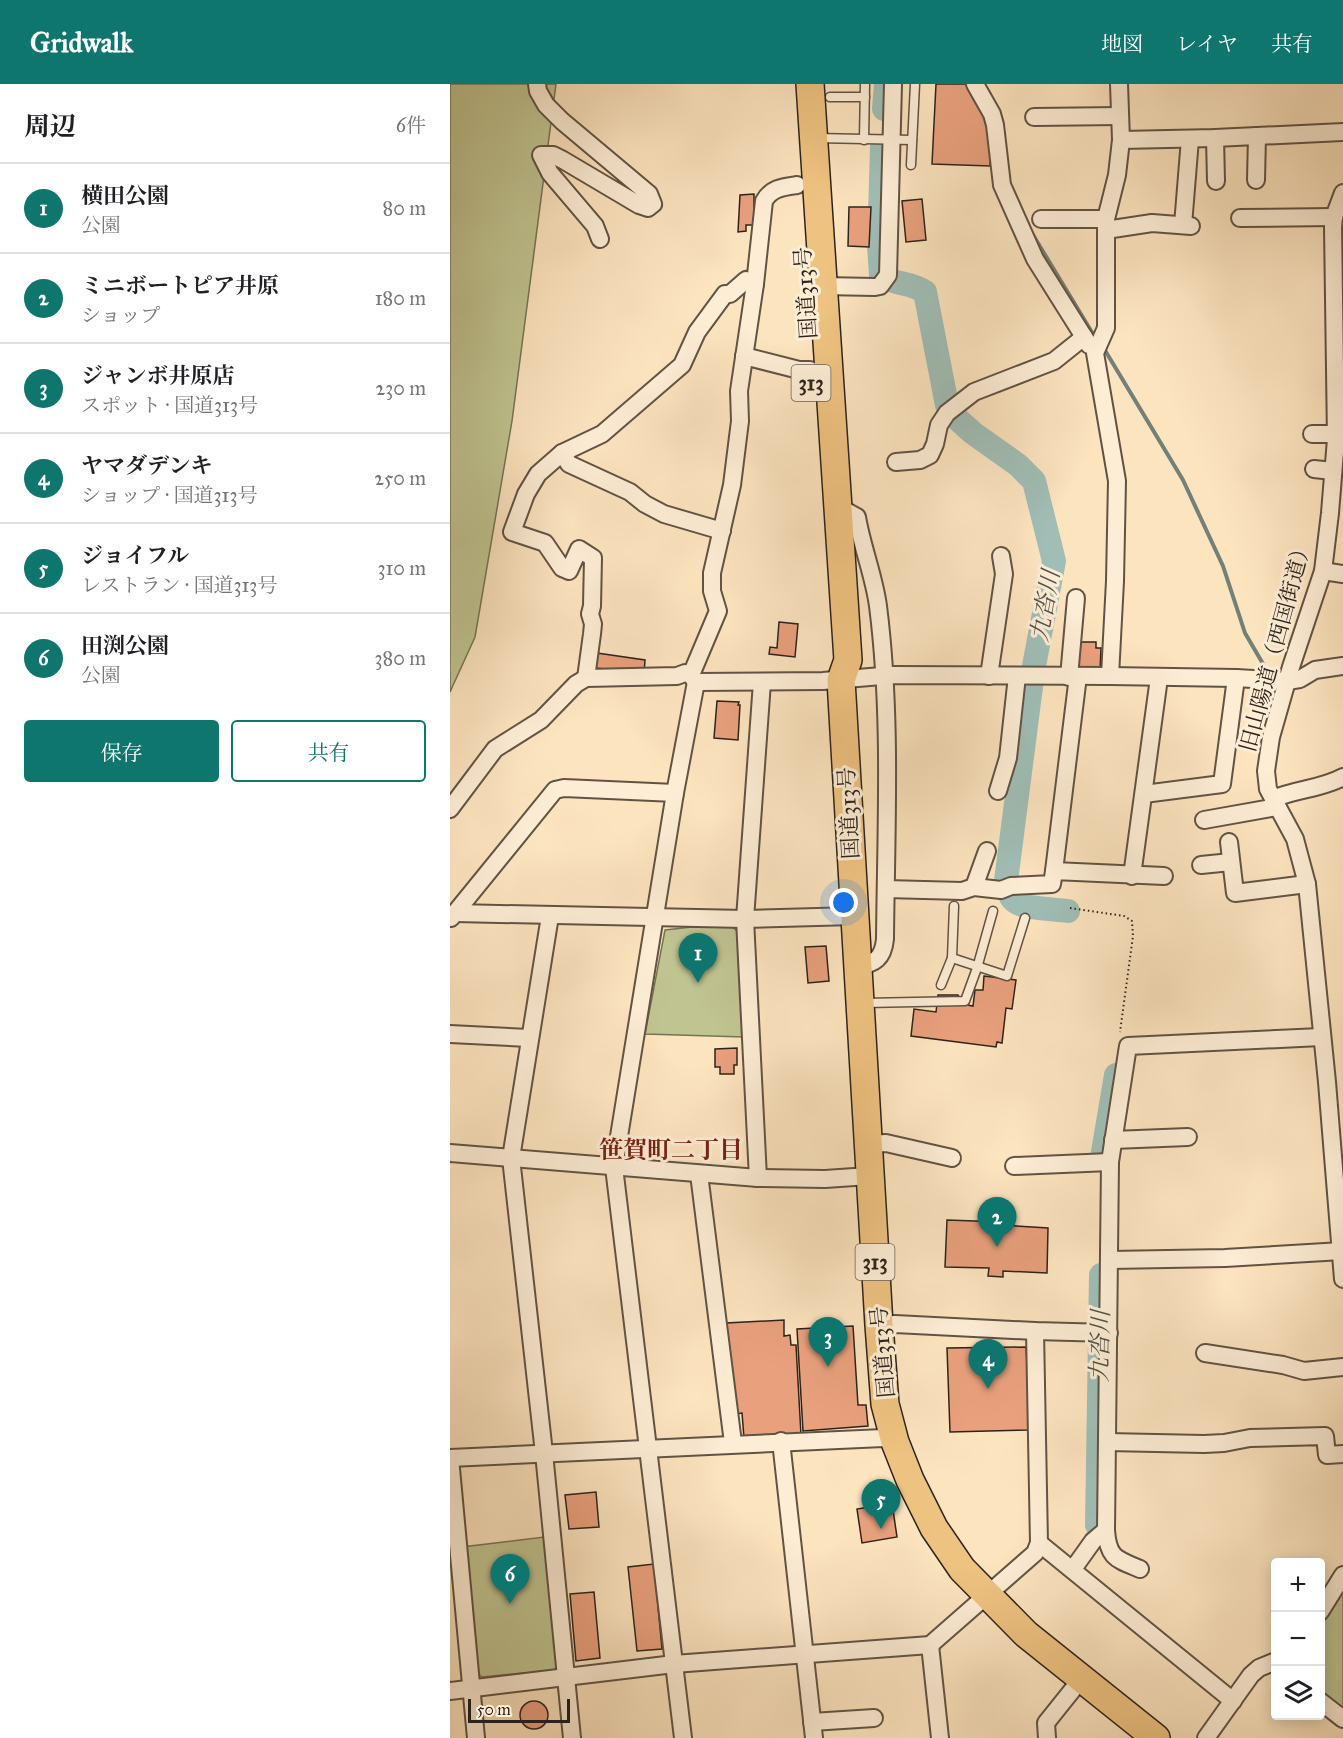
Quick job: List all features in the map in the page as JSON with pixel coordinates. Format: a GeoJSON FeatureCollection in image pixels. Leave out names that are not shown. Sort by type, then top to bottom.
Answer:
{"type":"FeatureCollection","features":[{"type":"Feature","properties":{"kind":"highway","name":"国道313号"},"geometry":{"type":"LineString","coordinates":[[791,84],[832,665],[841,680]]}},
{"type":"Feature","properties":{"kind":"highway","name":"国道313号"},"geometry":{"type":"LineString","coordinates":[[820,90],[812,138],[848,660],[841,680],[867,1144],[885,1404],[895,1442],[910,1480],[934,1528],[962,1569],[1026,1634],[1156,1738]]}},
{"type":"Feature","properties":{"kind":"street"},"geometry":{"type":"LineString","coordinates":[[537,84],[538,91],[546,105],[562,121],[649,194],[653,204],[648,208],[639,205],[563,160],[553,155],[541,154],[550,173],[595,226],[600,239]]}},
{"type":"Feature","properties":{"kind":"street"},"geometry":{"type":"LineString","coordinates":[[822,286],[875,287],[886,279],[893,84]]}},
{"type":"Feature","properties":{"kind":"street"},"geometry":{"type":"LineString","coordinates":[[975,84],[992,114],[995,125],[1002,185],[1035,259],[1084,337],[1098,347]]}},
{"type":"Feature","properties":{"kind":"street"},"geometry":{"type":"LineString","coordinates":[[1110,676],[1117,481],[1098,347],[1106,328],[1106,224],[1117,175],[1120,140],[1119,84]]}},
{"type":"Feature","properties":{"kind":"street"},"geometry":{"type":"LineString","coordinates":[[1034,117],[1120,116]]}},
{"type":"Feature","properties":{"kind":"street"},"geometry":{"type":"LineString","coordinates":[[1120,140],[1343,132]]}},
{"type":"Feature","properties":{"kind":"street"},"geometry":{"type":"LineString","coordinates":[[1256,180],[1257,136]]}},
{"type":"Feature","properties":{"kind":"street"},"geometry":{"type":"LineString","coordinates":[[1215,138],[1216,182]]}},
{"type":"Feature","properties":{"kind":"street"},"geometry":{"type":"LineString","coordinates":[[1041,219],[1106,224],[1187,225],[1190,139]]}},
{"type":"Feature","properties":{"kind":"street"},"geometry":{"type":"LineString","coordinates":[[682,1738],[614,1167],[615,1149],[693,679],[718,611],[712,582],[732,485],[740,421],[739,391],[755,284],[764,201],[774,190],[797,185]]}},
{"type":"Feature","properties":{"kind":"street","name":"旧山陽道（西国街道）"},"geometry":{"type":"LineString","coordinates":[[1343,194],[1334,217],[1339,354],[1338,437],[1323,571],[1271,737],[1267,782],[1275,803],[1295,839],[1307,884],[1343,1279]]}},
{"type":"Feature","properties":{"kind":"street"},"geometry":{"type":"LineString","coordinates":[[1240,218],[1334,217]]}},
{"type":"Feature","properties":{"kind":"street"},"geometry":{"type":"LineString","coordinates":[[586,678],[593,624],[590,614],[593,558],[579,549],[569,571],[562,568],[545,543],[512,532],[526,494],[538,474],[562,453],[602,434],[682,365],[697,332],[725,294],[730,294],[746,280],[755,284]]}},
{"type":"Feature","properties":{"kind":"street"},"geometry":{"type":"LineString","coordinates":[[896,462],[920,460],[930,455],[939,424],[951,410],[974,392],[1054,361],[1084,337]]}},
{"type":"Feature","properties":{"kind":"street"},"geometry":{"type":"LineString","coordinates":[[744,356],[799,370],[810,370]]}},
{"type":"Feature","properties":{"kind":"street"},"geometry":{"type":"LineString","coordinates":[[1312,434],[1338,437]]}},
{"type":"Feature","properties":{"kind":"street"},"geometry":{"type":"LineString","coordinates":[[562,453],[569,465],[630,492],[645,504],[664,514],[722,531]]}},
{"type":"Feature","properties":{"kind":"street"},"geometry":{"type":"LineString","coordinates":[[1314,469],[1333,471]]}},
{"type":"Feature","properties":{"kind":"street"},"geometry":{"type":"LineString","coordinates":[[837,506],[857,517],[878,603],[885,676],[887,769],[885,945],[877,960],[872,964],[857,967]]}},
{"type":"Feature","properties":{"kind":"street"},"geometry":{"type":"LineString","coordinates":[[990,676],[1004,574],[1001,556]]}},
{"type":"Feature","properties":{"kind":"street"},"geometry":{"type":"LineString","coordinates":[[1323,571],[1343,574]]}},
{"type":"Feature","properties":{"kind":"street"},"geometry":{"type":"LineString","coordinates":[[886,889],[962,891],[974,887],[1006,888],[1052,885],[1073,677],[1076,598]]}},
{"type":"Feature","properties":{"kind":"street"},"geometry":{"type":"LineString","coordinates":[[450,809],[495,749],[541,720],[576,684],[586,678],[677,676],[685,673],[693,679],[762,682],[841,680],[885,676],[1110,676],[1287,681],[1300,679],[1316,670],[1343,666]]}},
{"type":"Feature","properties":{"kind":"street"},"geometry":{"type":"LineString","coordinates":[[998,791],[1028,676]]}},
{"type":"Feature","properties":{"kind":"street"},"geometry":{"type":"LineString","coordinates":[[1132,876],[1159,678]]}},
{"type":"Feature","properties":{"kind":"street"},"geometry":{"type":"LineString","coordinates":[[1144,794],[1222,784],[1236,678]]}},
{"type":"Feature","properties":{"kind":"street"},"geometry":{"type":"LineString","coordinates":[[758,1178],[745,919],[762,682]]}},
{"type":"Feature","properties":{"kind":"street"},"geometry":{"type":"LineString","coordinates":[[1204,820],[1275,803],[1284,795],[1320,787],[1343,777]]}},
{"type":"Feature","properties":{"kind":"street"},"geometry":{"type":"LineString","coordinates":[[452,915],[555,790],[564,788],[675,793]]}},
{"type":"Feature","properties":{"kind":"street"},"geometry":{"type":"LineString","coordinates":[[1229,842],[1234,893],[1307,884]]}},
{"type":"Feature","properties":{"kind":"street"},"geometry":{"type":"LineString","coordinates":[[974,887],[987,851]]}},
{"type":"Feature","properties":{"kind":"street"},"geometry":{"type":"LineString","coordinates":[[1201,865],[1231,862]]}},
{"type":"Feature","properties":{"kind":"street"},"geometry":{"type":"LineString","coordinates":[[1054,871],[1164,876]]}},
{"type":"Feature","properties":{"kind":"street"},"geometry":{"type":"LineString","coordinates":[[452,915],[745,919],[854,916]]}},
{"type":"Feature","properties":{"kind":"street"},"geometry":{"type":"LineString","coordinates":[[550,916],[511,1158],[544,1453],[572,1738]]}},
{"type":"Feature","properties":{"kind":"street"},"geometry":{"type":"LineString","coordinates":[[450,1034],[529,1038]]}},
{"type":"Feature","properties":{"kind":"street"},"geometry":{"type":"LineString","coordinates":[[1140,1569],[1116,1559],[1107,1546],[1106,1530],[1107,1442],[1102,1333],[1110,1260],[1110,1162],[1128,1046],[1322,1037]]}},
{"type":"Feature","properties":{"kind":"street"},"geometry":{"type":"LineString","coordinates":[[1113,1140],[1188,1137]]}},
{"type":"Feature","properties":{"kind":"street"},"geometry":{"type":"LineString","coordinates":[[867,1144],[886,1143],[952,1158]]}},
{"type":"Feature","properties":{"kind":"street"},"geometry":{"type":"LineString","coordinates":[[450,1154],[758,1178],[825,1179],[869,1176]]}},
{"type":"Feature","properties":{"kind":"street"},"geometry":{"type":"LineString","coordinates":[[1014,1166],[1110,1162]]}},
{"type":"Feature","properties":{"kind":"street"},"geometry":{"type":"LineString","coordinates":[[699,1174],[733,1443]]}},
{"type":"Feature","properties":{"kind":"street"},"geometry":{"type":"LineString","coordinates":[[1110,1260],[1225,1258],[1342,1251]]}},
{"type":"Feature","properties":{"kind":"street"},"geometry":{"type":"LineString","coordinates":[[879,1326],[895,1324],[1102,1333]]}},
{"type":"Feature","properties":{"kind":"street"},"geometry":{"type":"LineString","coordinates":[[450,1691],[674,1664],[930,1645],[1035,1552],[1039,1543],[1035,1331]]}},
{"type":"Feature","properties":{"kind":"street"},"geometry":{"type":"LineString","coordinates":[[1205,1353],[1283,1365],[1304,1371],[1343,1367]]}},
{"type":"Feature","properties":{"kind":"street"},"geometry":{"type":"LineString","coordinates":[[1107,1442],[1204,1444],[1250,1438],[1325,1436],[1327,1455],[1343,1454]]}},
{"type":"Feature","properties":{"kind":"street"},"geometry":{"type":"LineString","coordinates":[[476,1738],[455,1570],[450,1458],[781,1441],[883,1438],[895,1442]]}},
{"type":"Feature","properties":{"kind":"street"},"geometry":{"type":"LineString","coordinates":[[781,1441],[813,1730],[874,1718]]}},
{"type":"Feature","properties":{"kind":"street"},"geometry":{"type":"LineString","coordinates":[[1073,1569],[1093,1541],[1106,1530]]}},
{"type":"Feature","properties":{"kind":"street"},"geometry":{"type":"LineString","coordinates":[[1039,1543],[1233,1701]]}},
{"type":"Feature","properties":{"kind":"street"},"geometry":{"type":"LineString","coordinates":[[1325,1604],[1343,1575]]}},
{"type":"Feature","properties":{"kind":"street"},"geometry":{"type":"LineString","coordinates":[[930,1645],[940,1738]]}},
{"type":"Feature","properties":{"kind":"street"},"geometry":{"type":"LineString","coordinates":[[1206,1738],[1251,1675],[1271,1663]]}},
{"type":"Feature","properties":{"kind":"street"},"geometry":{"type":"LineString","coordinates":[[1047,1738],[1046,1723],[1082,1678]]}},
{"type":"Feature","properties":{"kind":"street"},"geometry":{"type":"LineString","coordinates":[[1325,1705],[1343,1719]]}},
{"type":"Feature","properties":{"kind":"lane"},"geometry":{"type":"LineString","coordinates":[[864,140],[865,84]]}},
{"type":"Feature","properties":{"kind":"lane"},"geometry":{"type":"LineString","coordinates":[[911,165],[915,84]]}},
{"type":"Feature","properties":{"kind":"lane"},"geometry":{"type":"LineString","coordinates":[[820,90],[865,97]]}},
{"type":"Feature","properties":{"kind":"lane"},"geometry":{"type":"LineString","coordinates":[[812,138],[912,140]]}},
{"type":"Feature","properties":{"kind":"lane"},"geometry":{"type":"LineString","coordinates":[[941,985],[952,958],[954,906]]}},
{"type":"Feature","properties":{"kind":"lane"},"geometry":{"type":"LineString","coordinates":[[860,1003],[965,1000],[977,968],[993,910]]}},
{"type":"Feature","properties":{"kind":"lane"},"geometry":{"type":"LineString","coordinates":[[952,958],[1007,976],[1025,918]]}},
{"type":"Feature","properties":{"kind":"path"},"geometry":{"type":"LineString","coordinates":[[1070,908],[1124,916],[1132,921],[1133,936],[1119,1046],[1128,1046]]}},
{"type":"Feature","properties":{"kind":"green space"},"geometry":{"type":"Polygon","coordinates":[[[450,84],[556,84],[512,421],[475,637],[450,692],[450,84]]]}},
{"type":"Feature","properties":{"kind":"green space"},"geometry":{"type":"Polygon","coordinates":[[[728,923],[738,932],[744,1037],[645,1034],[665,930],[728,923]]]}},
{"type":"Feature","properties":{"kind":"green space"},"geometry":{"type":"Polygon","coordinates":[[[544,1537],[558,1662],[555,1670],[482,1677],[476,1672],[462,1547],[544,1537]]]}},
{"type":"Feature","properties":{"kind":"green space"},"geometry":{"type":"Polygon","coordinates":[[[1343,1590],[1343,1712],[1325,1697],[1325,1616],[1343,1590]]]}},
{"type":"Feature","properties":{"kind":"building"},"geometry":{"type":"Polygon","coordinates":[[[936,84],[966,84],[991,126],[990,166],[932,164],[936,84]]]}},
{"type":"Feature","properties":{"kind":"building"},"geometry":{"type":"Polygon","coordinates":[[[754,194],[754,225],[746,225],[746,231],[738,232],[740,195],[754,194]]]}},
{"type":"Feature","properties":{"kind":"building"},"geometry":{"type":"Polygon","coordinates":[[[922,199],[926,240],[906,242],[902,201],[922,199]]]}},
{"type":"Feature","properties":{"kind":"building"},"geometry":{"type":"Polygon","coordinates":[[[849,207],[871,207],[869,247],[848,246],[849,207]]]}},
{"type":"Feature","properties":{"kind":"building"},"geometry":{"type":"Polygon","coordinates":[[[779,622],[798,624],[795,657],[769,654],[770,647],[777,648],[779,622]]]}},
{"type":"Feature","properties":{"kind":"building"},"geometry":{"type":"Polygon","coordinates":[[[1077,642],[1096,642],[1096,648],[1101,648],[1100,671],[1077,671],[1077,642]]]}},
{"type":"Feature","properties":{"kind":"building"},"geometry":{"type":"Polygon","coordinates":[[[597,653],[645,660],[644,674],[596,668],[597,653]]]}},
{"type":"Feature","properties":{"kind":"building"},"geometry":{"type":"Polygon","coordinates":[[[717,701],[739,702],[738,740],[714,738],[717,701]]]}},
{"type":"Feature","properties":{"kind":"building"},"geometry":{"type":"Polygon","coordinates":[[[826,946],[829,981],[808,983],[805,947],[826,946]]]}},
{"type":"Feature","properties":{"kind":"building"},"geometry":{"type":"Polygon","coordinates":[[[984,976],[1016,980],[1012,1009],[1006,1008],[1002,1043],[997,1042],[996,1047],[911,1036],[914,1009],[936,1012],[938,995],[958,995],[962,1004],[973,1006],[975,990],[983,990],[984,976]]]}},
{"type":"Feature","properties":{"kind":"building"},"geometry":{"type":"Polygon","coordinates":[[[737,1048],[737,1065],[734,1065],[734,1074],[720,1074],[720,1067],[715,1067],[715,1049],[737,1048]]]}},
{"type":"Feature","properties":{"kind":"building"},"geometry":{"type":"Polygon","coordinates":[[[947,1220],[1002,1222],[1002,1225],[1048,1228],[1047,1273],[1003,1271],[1003,1277],[988,1276],[989,1268],[945,1267],[947,1220]]]}},
{"type":"Feature","properties":{"kind":"building"},"geometry":{"type":"Polygon","coordinates":[[[784,1320],[784,1336],[790,1335],[791,1345],[796,1345],[801,1435],[744,1438],[742,1413],[736,1414],[731,1401],[726,1323],[784,1320]]]}},
{"type":"Feature","properties":{"kind":"building"},"geometry":{"type":"Polygon","coordinates":[[[853,1326],[858,1405],[866,1405],[868,1426],[803,1431],[797,1329],[853,1326]]]}},
{"type":"Feature","properties":{"kind":"building"},"geometry":{"type":"Polygon","coordinates":[[[1026,1347],[1031,1430],[950,1432],[947,1348],[1026,1347]]]}},
{"type":"Feature","properties":{"kind":"building"},"geometry":{"type":"Polygon","coordinates":[[[596,1492],[599,1527],[569,1529],[565,1495],[596,1492]]]}},
{"type":"Feature","properties":{"kind":"building"},"geometry":{"type":"Polygon","coordinates":[[[892,1503],[897,1537],[862,1543],[857,1509],[892,1503]]]}},
{"type":"Feature","properties":{"kind":"building"},"geometry":{"type":"Polygon","coordinates":[[[654,1564],[662,1649],[637,1651],[628,1567],[654,1564]]]}},
{"type":"Feature","properties":{"kind":"building"},"geometry":{"type":"Polygon","coordinates":[[[594,1592],[600,1658],[576,1661],[570,1594],[594,1592]]]}},
{"type":"Feature","properties":{"kind":"building"},"geometry":{"type":"Polygon","coordinates":[[[534,1701],[544,1705],[548,1715],[544,1725],[534,1729],[524,1725],[520,1715],[524,1705],[534,1701]]]}},
{"type":"Feature","properties":{"kind":"waterway","name":"九沓川"},"geometry":{"type":"LineString","coordinates":[[884,109],[886,84]]}},
{"type":"Feature","properties":{"kind":"waterway","name":"九沓川"},"geometry":{"type":"LineString","coordinates":[[882,147],[879,246],[881,275],[925,292],[947,405],[953,415],[973,433],[1018,465],[1034,481],[1054,561],[1033,671],[1006,881],[1012,898],[1020,904],[1068,911]]}},
{"type":"Feature","properties":{"kind":"waterway"},"geometry":{"type":"LineString","coordinates":[[1030,230],[1096,339]]}},
{"type":"Feature","properties":{"kind":"waterway"},"geometry":{"type":"LineString","coordinates":[[1103,347],[1183,480],[1223,566],[1245,633],[1266,669]]}},
{"type":"Feature","properties":{"kind":"waterway","name":"九沓川"},"geometry":{"type":"LineString","coordinates":[[1102,1158],[1116,1075]]}},
{"type":"Feature","properties":{"kind":"waterway","name":"九沓川"},"geometry":{"type":"LineString","coordinates":[[1097,1525],[1101,1275]]}},
{"type":"Feature","properties":{"kind":"place","name":"横田公園"},"geometry":{"type":"Point","coordinates":[698,983]}},
{"type":"Feature","properties":{"kind":"place","name":"ミニボートピア井原"},"geometry":{"type":"Point","coordinates":[997,1247]}},
{"type":"Feature","properties":{"kind":"place","name":"ジャンボ井原店"},"geometry":{"type":"Point","coordinates":[828,1367]}},
{"type":"Feature","properties":{"kind":"place","name":"ヤマダデンキ"},"geometry":{"type":"Point","coordinates":[988,1389]}},
{"type":"Feature","properties":{"kind":"place","name":"ジョイフル"},"geometry":{"type":"Point","coordinates":[881,1529]}},
{"type":"Feature","properties":{"kind":"place","name":"田渕公園"},"geometry":{"type":"Point","coordinates":[510,1604]}},
{"type":"Feature","properties":{"kind":"district","name":"笹賀町二丁目"},"geometry":{"type":"Point","coordinates":[671,1150]}}]}
